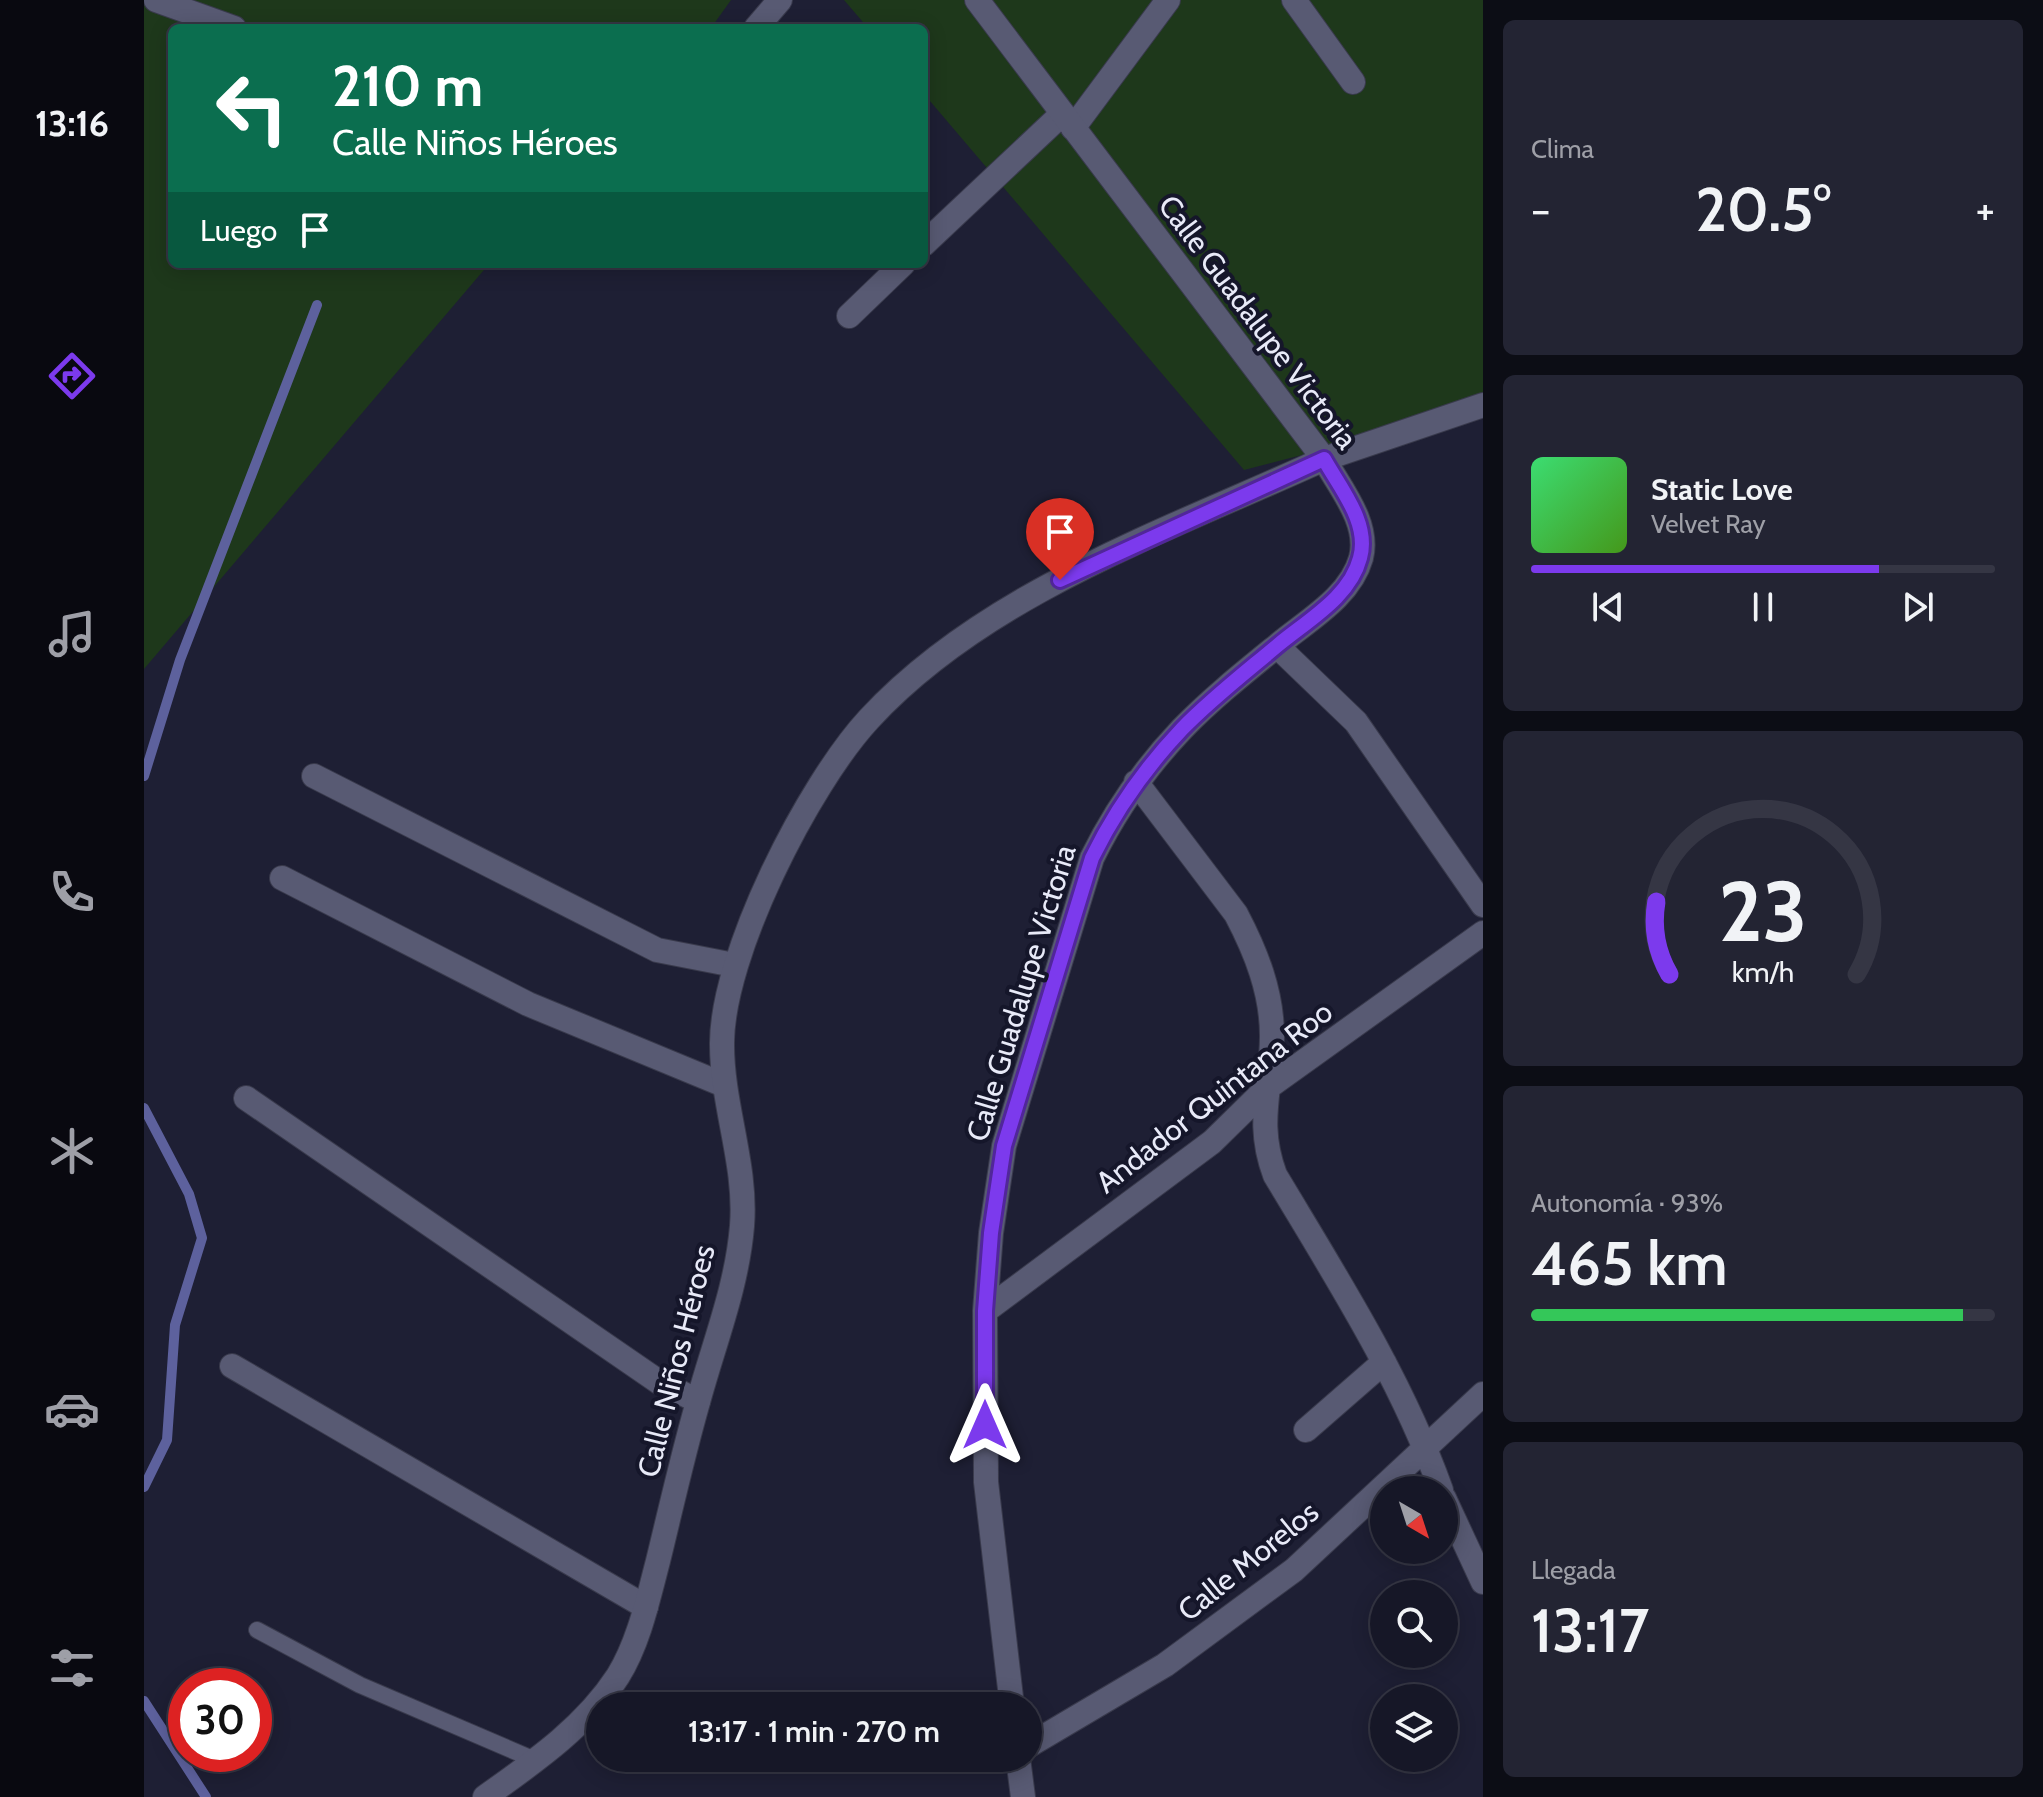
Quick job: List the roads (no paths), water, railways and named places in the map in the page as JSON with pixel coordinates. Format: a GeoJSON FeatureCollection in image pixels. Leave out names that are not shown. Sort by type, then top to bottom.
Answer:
{"type":"FeatureCollection","features":[{"type":"Feature","properties":{"kind":"street"},"geometry":{"type":"LineString","coordinates":[[156,0],[223,24]]}},
{"type":"Feature","properties":{"kind":"street"},"geometry":{"type":"LineString","coordinates":[[759,24],[780,0]]}},
{"type":"Feature","properties":{"kind":"street","name":"Calle Guadalupe Victoria"},"geometry":{"type":"LineString","coordinates":[[977,0],[1324,459],[1363,530],[1361,557],[1351,579],[1330,604],[1184,727],[1136,782],[1111,819],[1092,858],[1004,1146],[991,1233],[985,1311],[986,1482],[1010,1692]]}},
{"type":"Feature","properties":{"kind":"street"},"geometry":{"type":"LineString","coordinates":[[928,241],[1067,121],[1168,0]]}},
{"type":"Feature","properties":{"kind":"street"},"geometry":{"type":"LineString","coordinates":[[1294,0],[1353,82]]}},
{"type":"Feature","properties":{"kind":"street"},"geometry":{"type":"LineString","coordinates":[[849,316],[899,268]]}},
{"type":"Feature","properties":{"kind":"street","name":"Calle Niños Héroes"},"geometry":{"type":"LineString","coordinates":[[485,1797],[535,1760],[597,1707],[621,1671],[646,1607],[698,1401],[723,1325],[742,1224],[741,1185],[724,1085],[724,1008],[734,965],[788,843],[839,754],[901,686],[964,637],[1034,592],[1324,459],[1483,405]]}},
{"type":"Feature","properties":{"kind":"street"},"geometry":{"type":"LineString","coordinates":[[1277,646],[1356,722],[1483,905]]}},
{"type":"Feature","properties":{"kind":"street"},"geometry":{"type":"LineString","coordinates":[[314,776],[657,950],[734,965]]}},
{"type":"Feature","properties":{"kind":"street"},"geometry":{"type":"LineString","coordinates":[[1136,782],[1236,914],[1248,937],[1267,989],[1272,1036],[1263,1135],[1275,1175],[1384,1362],[1426,1448],[1436,1476]]}},
{"type":"Feature","properties":{"kind":"street"},"geometry":{"type":"LineString","coordinates":[[282,878],[528,1004],[724,1085]]}},
{"type":"Feature","properties":{"kind":"street","name":"Andador Quintana Roo"},"geometry":{"type":"LineString","coordinates":[[985,1311],[1212,1142],[1267,1088],[1483,933]]}},
{"type":"Feature","properties":{"kind":"street"},"geometry":{"type":"LineString","coordinates":[[246,1098],[659,1382],[698,1401]]}},
{"type":"Feature","properties":{"kind":"street"},"geometry":{"type":"LineString","coordinates":[[1306,1430],[1384,1362]]}},
{"type":"Feature","properties":{"kind":"street"},"geometry":{"type":"LineString","coordinates":[[232,1366],[646,1607]]}},
{"type":"Feature","properties":{"kind":"street","name":"Calle Morelos"},"geometry":{"type":"LineString","coordinates":[[1042,1737],[1212,1634],[1294,1570],[1483,1394]]}},
{"type":"Feature","properties":{"kind":"street"},"geometry":{"type":"LineString","coordinates":[[1458,1528],[1483,1582]]}},
{"type":"Feature","properties":{"kind":"street"},"geometry":{"type":"LineString","coordinates":[[1020,1772],[1023,1797]]}},
{"type":"Feature","properties":{"kind":"lane"},"geometry":{"type":"LineString","coordinates":[[257,1630],[360,1685],[535,1760]]}},
{"type":"Feature","properties":{"kind":"waterway"},"geometry":{"type":"LineString","coordinates":[[144,776],[180,660],[317,305]]}},
{"type":"Feature","properties":{"kind":"waterway"},"geometry":{"type":"LineString","coordinates":[[144,1108],[189,1194],[202,1238],[175,1325],[167,1440],[144,1487]]}},
{"type":"Feature","properties":{"kind":"waterway"},"geometry":{"type":"LineString","coordinates":[[144,1701],[206,1797]]}}]}
